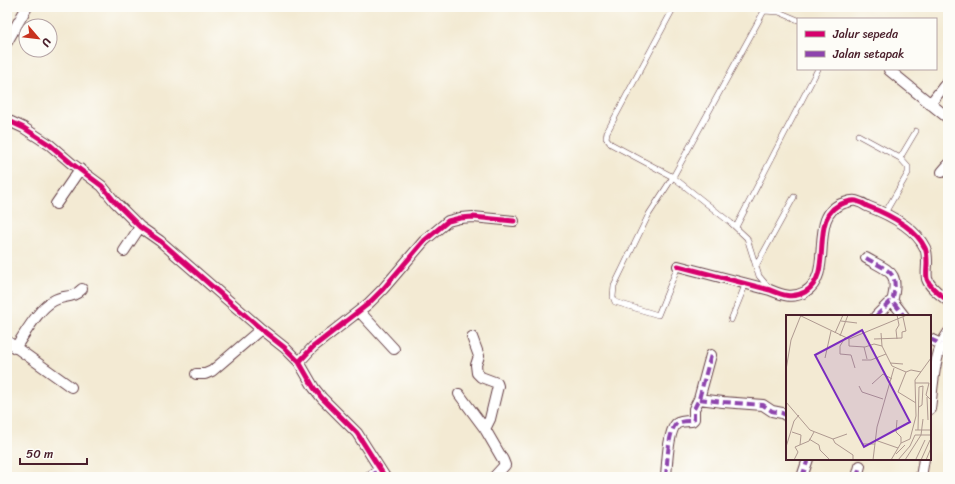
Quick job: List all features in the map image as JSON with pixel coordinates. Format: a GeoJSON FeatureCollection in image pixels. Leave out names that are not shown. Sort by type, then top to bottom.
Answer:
{"type":"FeatureCollection","features":[{"type":"Feature","properties":{"kind":"street"},"geometry":{"type":"LineString","coordinates":[[7,42],[27,7]]}},
{"type":"Feature","properties":{"kind":"street"},"geometry":{"type":"LineString","coordinates":[[889,70],[948,118]]}},
{"type":"Feature","properties":{"kind":"street"},"geometry":{"type":"LineString","coordinates":[[930,104],[948,81]]}},
{"type":"Feature","properties":{"kind":"street"},"geometry":{"type":"LineString","coordinates":[[7,121],[24,128],[45,141],[102,186],[115,202],[140,227],[160,241],[285,348],[299,362],[314,388],[322,398],[357,433],[383,473],[370,477]]}},
{"type":"Feature","properties":{"kind":"street"},"geometry":{"type":"LineString","coordinates":[[56,204],[80,169]]}},
{"type":"Feature","properties":{"kind":"street"},"geometry":{"type":"LineString","coordinates":[[678,266],[746,283],[782,295],[792,296],[801,294],[808,290],[813,284],[820,268],[824,225],[828,215],[837,205],[856,201],[885,213],[909,229],[922,243],[926,250],[927,278],[933,287],[948,300]]}},
{"type":"Feature","properties":{"kind":"street"},"geometry":{"type":"LineString","coordinates":[[299,362],[313,347],[359,312],[383,289],[424,242],[448,221],[474,217],[514,221]]}},
{"type":"Feature","properties":{"kind":"street"},"geometry":{"type":"LineString","coordinates":[[124,251],[140,227]]}},
{"type":"Feature","properties":{"kind":"street"},"geometry":{"type":"LineString","coordinates":[[866,258],[893,275],[895,280],[895,288],[892,302]]}},
{"type":"Feature","properties":{"kind":"street"},"geometry":{"type":"LineString","coordinates":[[16,348],[46,306],[54,300],[76,295],[82,289]]}},
{"type":"Feature","properties":{"kind":"street"},"geometry":{"type":"LineString","coordinates":[[877,315],[888,303],[892,302]]}},
{"type":"Feature","properties":{"kind":"street"},"geometry":{"type":"LineString","coordinates":[[892,302],[903,315]]}},
{"type":"Feature","properties":{"kind":"street"},"geometry":{"type":"LineString","coordinates":[[359,312],[394,349]]}},
{"type":"Feature","properties":{"kind":"street"},"geometry":{"type":"LineString","coordinates":[[196,374],[205,374],[212,371],[261,329]]}},
{"type":"Feature","properties":{"kind":"street"},"geometry":{"type":"LineString","coordinates":[[931,402],[938,353],[941,344],[948,333]]}},
{"type":"Feature","properties":{"kind":"street"},"geometry":{"type":"LineString","coordinates":[[472,337],[479,356],[476,366],[477,373],[481,377],[497,383],[498,386],[490,419],[485,428]]}},
{"type":"Feature","properties":{"kind":"street"},"geometry":{"type":"LineString","coordinates":[[931,339],[941,344]]}},
{"type":"Feature","properties":{"kind":"street"},"geometry":{"type":"LineString","coordinates":[[7,341],[71,387]]}},
{"type":"Feature","properties":{"kind":"street"},"geometry":{"type":"LineString","coordinates":[[666,477],[671,433],[675,425],[680,422],[692,421],[694,419],[694,409],[699,399],[711,354]]}},
{"type":"Feature","properties":{"kind":"street"},"geometry":{"type":"LineString","coordinates":[[459,394],[485,428],[503,460],[505,465],[494,477]]}},
{"type":"Feature","properties":{"kind":"street"},"geometry":{"type":"LineString","coordinates":[[699,399],[763,405],[772,411],[786,415]]}},
{"type":"Feature","properties":{"kind":"street"},"geometry":{"type":"LineString","coordinates":[[802,477],[808,460]]}},
{"type":"Feature","properties":{"kind":"street"},"geometry":{"type":"LineString","coordinates":[[921,477],[924,460]]}},
{"type":"Feature","properties":{"kind":"street"},"geometry":{"type":"LineString","coordinates":[[857,477],[860,466]]}},
{"type":"Feature","properties":{"kind":"lane"},"geometry":{"type":"LineString","coordinates":[[674,7],[607,132],[606,138],[611,144],[673,177],[736,227],[747,238],[759,276],[770,290]]}},
{"type":"Feature","properties":{"kind":"lane"},"geometry":{"type":"LineString","coordinates":[[678,266],[658,315],[615,302],[613,297],[614,286],[649,214],[673,177],[764,11],[779,12],[797,20]]}},
{"type":"Feature","properties":{"kind":"lane"},"geometry":{"type":"LineString","coordinates":[[736,227],[817,70]]}},
{"type":"Feature","properties":{"kind":"lane"},"geometry":{"type":"LineString","coordinates":[[900,158],[916,131]]}},
{"type":"Feature","properties":{"kind":"lane"},"geometry":{"type":"LineString","coordinates":[[858,135],[900,158],[908,167],[908,173],[885,213]]}},
{"type":"Feature","properties":{"kind":"lane"},"geometry":{"type":"LineString","coordinates":[[756,266],[794,197]]}},
{"type":"Feature","properties":{"kind":"lane"},"geometry":{"type":"LineString","coordinates":[[731,320],[746,283]]}},
{"type":"Feature","properties":{"kind":"marked path"},"geometry":{"type":"LineString","coordinates":[[866,258],[887,270],[894,278],[895,284],[892,302]]}},
{"type":"Feature","properties":{"kind":"marked path"},"geometry":{"type":"LineString","coordinates":[[877,315],[890,302],[894,303],[903,315]]}},
{"type":"Feature","properties":{"kind":"marked path"},"geometry":{"type":"LineString","coordinates":[[931,339],[941,344]]}},
{"type":"Feature","properties":{"kind":"marked path"},"geometry":{"type":"LineString","coordinates":[[666,477],[668,449],[673,428],[678,423],[692,421],[694,419],[694,409],[699,399],[711,355]]}},
{"type":"Feature","properties":{"kind":"marked path"},"geometry":{"type":"LineString","coordinates":[[699,399],[763,405],[772,411],[786,415]]}},
{"type":"Feature","properties":{"kind":"marked path"},"geometry":{"type":"LineString","coordinates":[[802,477],[808,460]]}},
{"type":"Feature","properties":{"kind":"marked path"},"geometry":{"type":"LineString","coordinates":[[857,477],[860,466]]}},
{"type":"Feature","properties":{"kind":"marked path"},"geometry":{"type":"LineString","coordinates":[[370,477],[380,469]]}},
{"type":"Feature","properties":{"kind":"cycle path"},"geometry":{"type":"LineString","coordinates":[[7,120],[24,128],[50,145],[102,186],[115,202],[140,227],[160,241],[285,348],[299,362],[314,388],[322,398],[357,433],[385,477]]}},
{"type":"Feature","properties":{"kind":"cycle path"},"geometry":{"type":"LineString","coordinates":[[678,266],[770,290],[783,295],[791,296],[800,294],[805,292],[814,283],[819,272],[823,231],[826,219],[833,209],[844,203],[854,201],[860,202],[892,217],[915,234],[926,250],[928,282],[948,301]]}},
{"type":"Feature","properties":{"kind":"cycle path"},"geometry":{"type":"LineString","coordinates":[[299,362],[313,347],[368,304],[383,289],[424,241],[448,221],[473,217],[514,221]]}}]}
